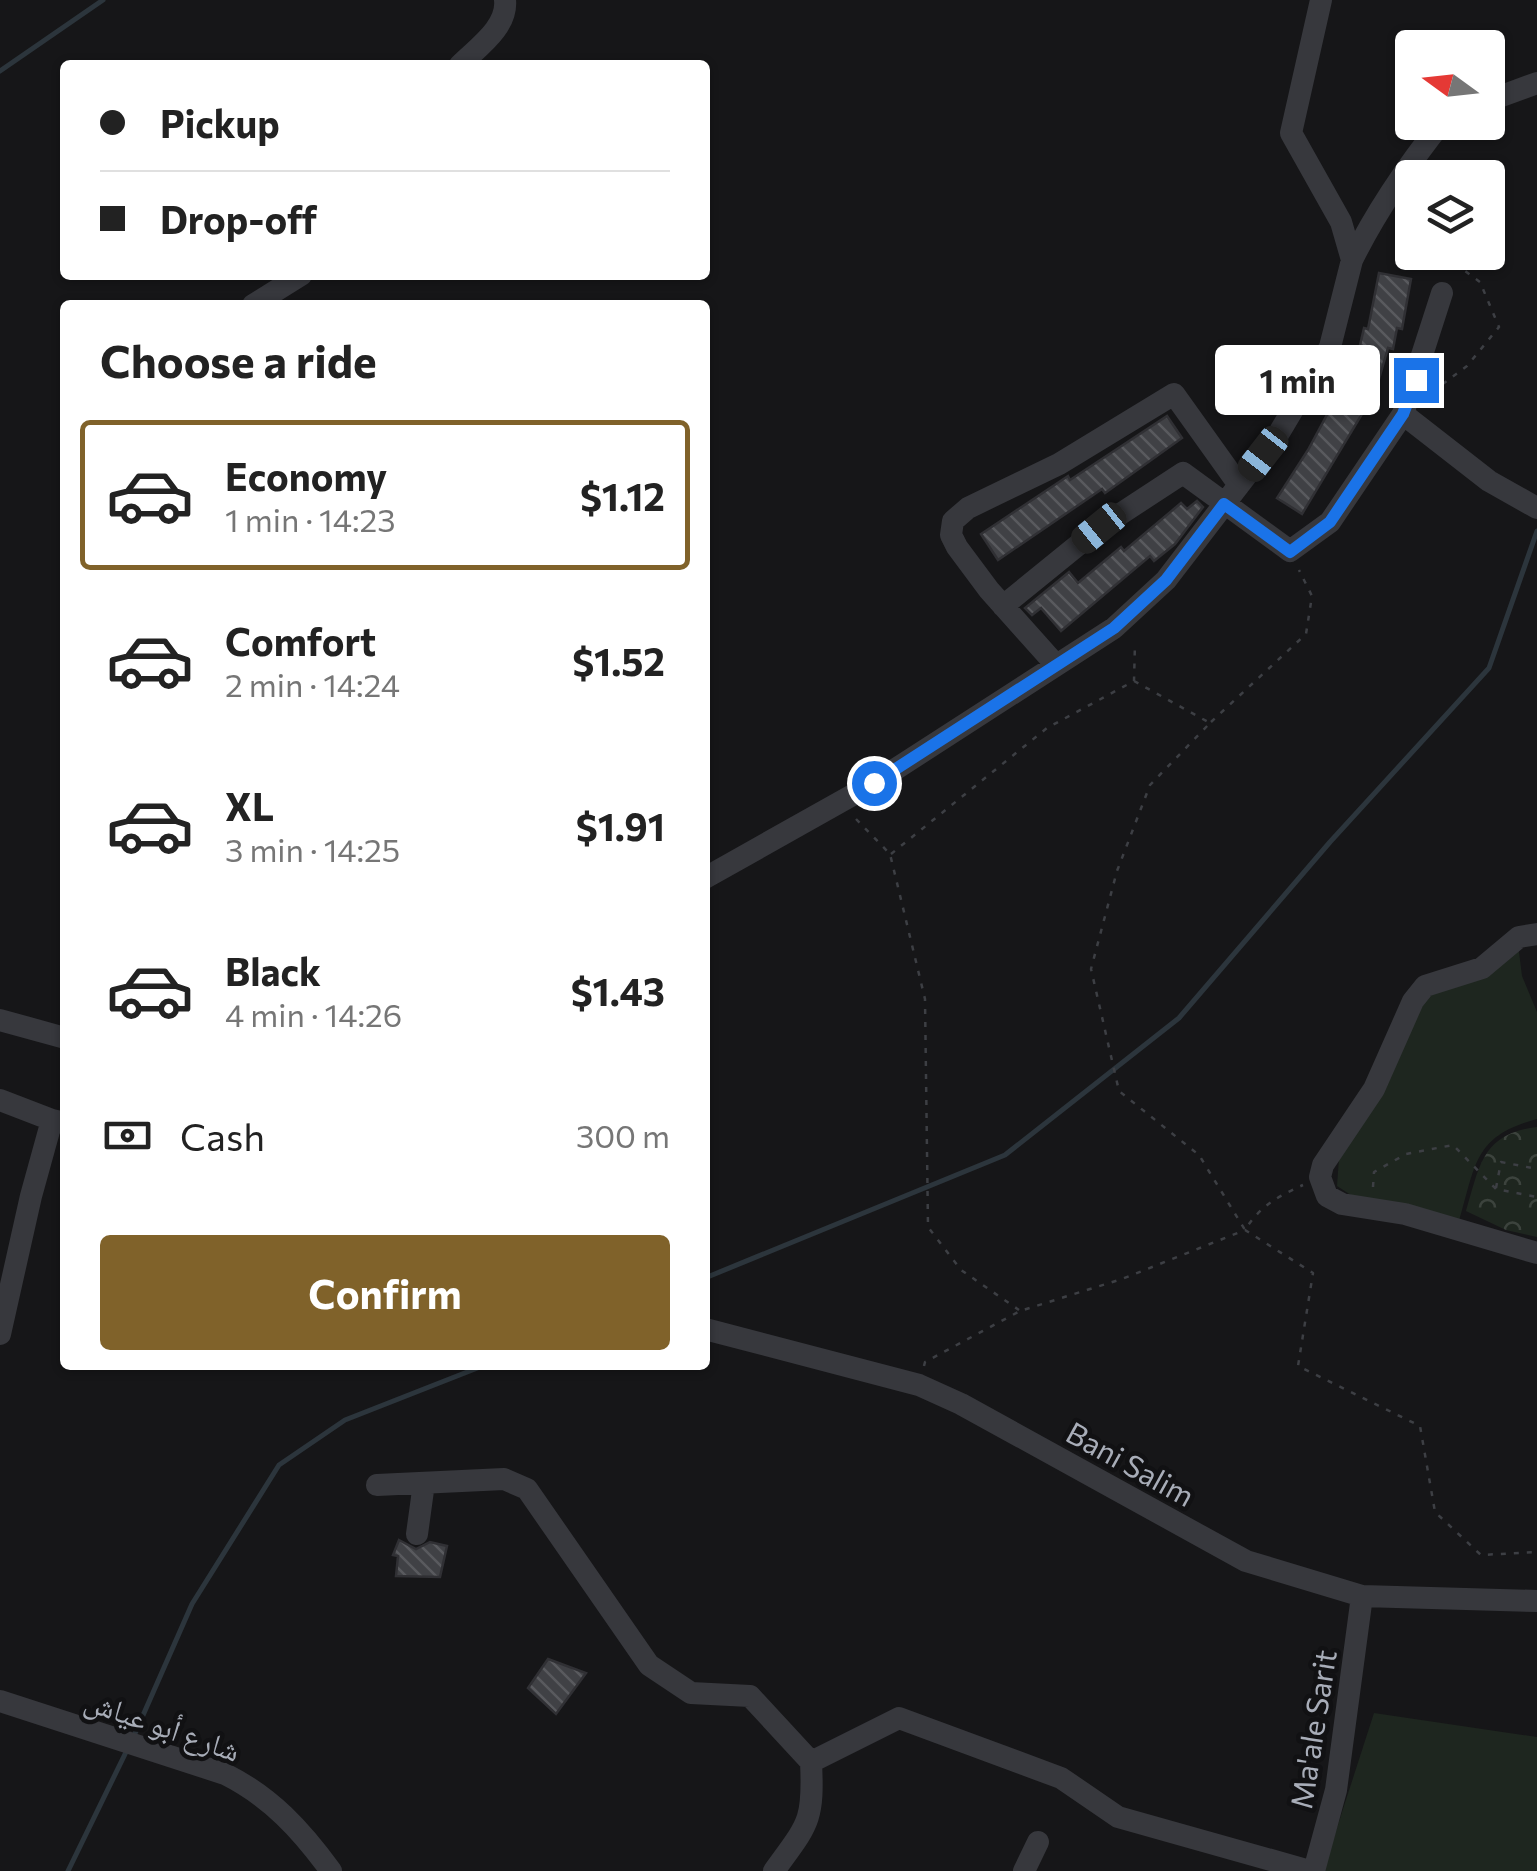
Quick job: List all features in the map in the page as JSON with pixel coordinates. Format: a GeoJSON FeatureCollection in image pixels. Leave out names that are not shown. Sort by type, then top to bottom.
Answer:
{"type":"FeatureCollection","features":[{"type":"Feature","properties":{"kind":"street"},"geometry":{"type":"LineString","coordinates":[[465,60],[490,36],[506,11],[505,0]]}},
{"type":"Feature","properties":{"kind":"street"},"geometry":{"type":"LineString","coordinates":[[1322,0],[1290,133],[1341,222],[1352,260]]}},
{"type":"Feature","properties":{"kind":"street"},"geometry":{"type":"LineString","coordinates":[[1505,95],[1537,83]]}},
{"type":"Feature","properties":{"kind":"street"},"geometry":{"type":"LineString","coordinates":[[710,875],[874,783],[1114,628],[1166,580],[1280,433],[1330,347],[1352,260],[1395,182],[1428,140]]}},
{"type":"Feature","properties":{"kind":"street"},"geometry":{"type":"LineString","coordinates":[[261,300],[293,280]]}},
{"type":"Feature","properties":{"kind":"street"},"geometry":{"type":"LineString","coordinates":[[1056,665],[956,546],[951,534],[953,521],[968,508],[1059,464],[1174,394],[1232,495],[1290,552],[1330,522],[1403,414],[1442,293]]}},
{"type":"Feature","properties":{"kind":"street"},"geometry":{"type":"LineString","coordinates":[[1403,414],[1489,481],[1537,508]]}},
{"type":"Feature","properties":{"kind":"street"},"geometry":{"type":"LineString","coordinates":[[1003,606],[1099,528],[1182,473],[1232,495]]}},
{"type":"Feature","properties":{"kind":"street"},"geometry":{"type":"LineString","coordinates":[[1537,934],[1518,937],[1482,968],[1425,986],[1413,1002],[1374,1089],[1323,1165],[1320,1177],[1328,1196],[1342,1204],[1406,1214],[1537,1253]]}},
{"type":"Feature","properties":{"kind":"street"},"geometry":{"type":"LineString","coordinates":[[0,1020],[60,1037]]}},
{"type":"Feature","properties":{"kind":"street"},"geometry":{"type":"LineString","coordinates":[[0,1100],[58,1121],[31,1196],[0,1334]]}},
{"type":"Feature","properties":{"kind":"street","name":"Bani Salim"},"geometry":{"type":"LineString","coordinates":[[710,1330],[919,1386],[961,1404],[1246,1561],[1362,1596],[1537,1601]]}},
{"type":"Feature","properties":{"kind":"street"},"geometry":{"type":"LineString","coordinates":[[377,1485],[504,1479],[527,1489],[650,1666],[691,1693],[750,1696],[811,1762],[813,1804],[804,1832],[774,1871]]}},
{"type":"Feature","properties":{"kind":"street"},"geometry":{"type":"LineString","coordinates":[[418,1534],[424,1483]]}},
{"type":"Feature","properties":{"kind":"street","name":"Ma'ale Sarit"},"geometry":{"type":"LineString","coordinates":[[1312,1871],[1336,1790],[1362,1596]]}},
{"type":"Feature","properties":{"kind":"street","name":"شارع أبو عياش"},"geometry":{"type":"LineString","coordinates":[[0,1702],[173,1756],[241,1782],[287,1816],[331,1871]]}},
{"type":"Feature","properties":{"kind":"street"},"geometry":{"type":"LineString","coordinates":[[811,1762],[899,1718],[1061,1778],[1118,1816],[1312,1871]]}},
{"type":"Feature","properties":{"kind":"street"},"geometry":{"type":"LineString","coordinates":[[1024,1871],[1038,1842]]}},
{"type":"Feature","properties":{"kind":"path"},"geometry":{"type":"LineString","coordinates":[[1403,414],[1467,366],[1498,327],[1480,282],[1464,270]]}},
{"type":"Feature","properties":{"kind":"path"},"geometry":{"type":"LineString","coordinates":[[1290,552],[1312,596],[1306,634],[1210,722],[1150,785],[1117,872],[1091,969],[1119,1092],[1199,1154],[1245,1230],[1313,1273],[1298,1366],[1420,1426],[1435,1512],[1481,1555],[1537,1552]]}},
{"type":"Feature","properties":{"kind":"path"},"geometry":{"type":"LineString","coordinates":[[1134,681],[1136,642]]}},
{"type":"Feature","properties":{"kind":"path"},"geometry":{"type":"LineString","coordinates":[[1134,681],[1210,722]]}},
{"type":"Feature","properties":{"kind":"path"},"geometry":{"type":"LineString","coordinates":[[890,854],[1047,728],[1134,681]]}},
{"type":"Feature","properties":{"kind":"path"},"geometry":{"type":"LineString","coordinates":[[856,819],[890,854],[925,1000],[928,1228],[961,1270],[1020,1311]]}},
{"type":"Feature","properties":{"kind":"path"},"geometry":{"type":"LineString","coordinates":[[1371,1210],[1374,1172],[1406,1154],[1453,1145],[1496,1189],[1537,1198]]}},
{"type":"Feature","properties":{"kind":"path"},"geometry":{"type":"LineString","coordinates":[[1496,1189],[1501,1162],[1537,1169]]}},
{"type":"Feature","properties":{"kind":"path"},"geometry":{"type":"LineString","coordinates":[[919,1386],[925,1362],[1020,1311],[1122,1279],[1245,1230],[1255,1213],[1272,1199],[1320,1177]]}},
{"type":"Feature","properties":{"kind":"green space"},"geometry":{"type":"Polygon","coordinates":[[[1518,944],[1522,976],[1537,1012],[1537,1119],[1500,1134],[1480,1155],[1459,1221],[1354,1197],[1337,1186],[1339,1158],[1423,1002],[1439,988],[1518,944]]]}},
{"type":"Feature","properties":{"kind":"green space"},"geometry":{"type":"Polygon","coordinates":[[[1537,1127],[1537,1237],[1506,1230],[1466,1211],[1486,1154],[1505,1137],[1537,1127]]]}},
{"type":"Feature","properties":{"kind":"green space"},"geometry":{"type":"Polygon","coordinates":[[[1374,1713],[1537,1737],[1537,1871],[1323,1871],[1374,1713]]]}},
{"type":"Feature","properties":{"kind":"building"},"geometry":{"type":"Polygon","coordinates":[[[1379,273],[1411,279],[1402,329],[1397,328],[1393,349],[1388,348],[1379,379],[1354,371],[1364,328],[1368,329],[1379,273]]]}},
{"type":"Feature","properties":{"kind":"building"},"geometry":{"type":"Polygon","coordinates":[[[1335,400],[1362,414],[1302,514],[1277,498],[1335,400]]]}},
{"type":"Feature","properties":{"kind":"building"},"geometry":{"type":"Polygon","coordinates":[[[1167,416],[1182,438],[1105,493],[1102,489],[998,560],[981,534],[1167,416]]]}},
{"type":"Feature","properties":{"kind":"building"},"geometry":{"type":"Polygon","coordinates":[[[1197,501],[1203,507],[1175,544],[1154,561],[1150,556],[1061,631],[1041,608],[1032,615],[1025,608],[1069,572],[1078,583],[1181,503],[1187,509],[1197,501]]]}},
{"type":"Feature","properties":{"kind":"building"},"geometry":{"type":"Polygon","coordinates":[[[399,1540],[416,1549],[430,1542],[447,1546],[440,1577],[396,1576],[398,1556],[393,1555],[399,1540]]]}},
{"type":"Feature","properties":{"kind":"building"},"geometry":{"type":"Polygon","coordinates":[[[548,1659],[586,1673],[556,1714],[528,1688],[548,1659]]]}},
{"type":"Feature","properties":{"kind":"waterway"},"geometry":{"type":"LineString","coordinates":[[0,71],[103,0]]}},
{"type":"Feature","properties":{"kind":"waterway"},"geometry":{"type":"LineString","coordinates":[[710,1276],[1005,1155],[1179,1018],[1330,842],[1489,668],[1537,531]]}},
{"type":"Feature","properties":{"kind":"waterway"},"geometry":{"type":"LineString","coordinates":[[133,1738],[192,1604],[279,1465],[345,1420],[472,1370]]}},
{"type":"Feature","properties":{"kind":"waterway"},"geometry":{"type":"LineString","coordinates":[[68,1871],[128,1748]]}},
{"type":"Feature","properties":{"kind":"route"},"geometry":{"type":"LineString","coordinates":[[874,783],[1114,628],[1166,580],[1224,504],[1290,552],[1330,522],[1403,414],[1416,380]]}}]}
